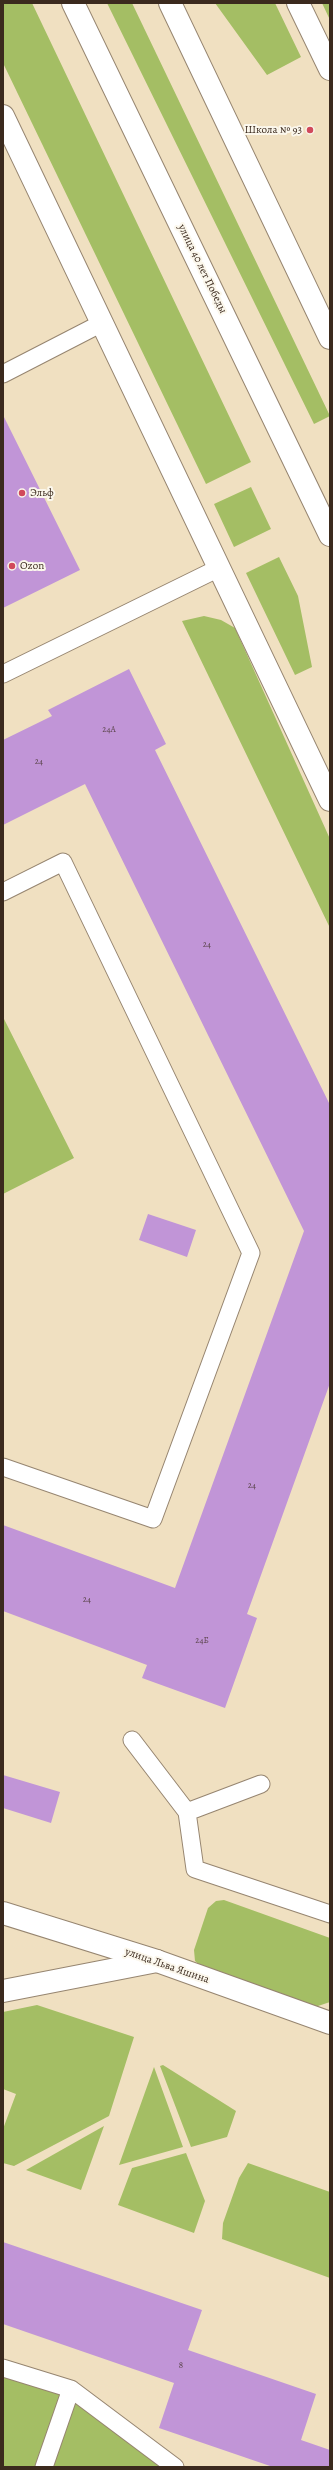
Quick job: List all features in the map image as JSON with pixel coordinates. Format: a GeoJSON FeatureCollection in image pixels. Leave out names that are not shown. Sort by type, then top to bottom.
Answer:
{"type":"FeatureCollection","features":[{"type":"Feature","properties":{"kind":"main road","name":"улица 40 лет Победы"},"geometry":{"type":"LineString","coordinates":[[73,3],[330,535]]}},
{"type":"Feature","properties":{"kind":"main road"},"geometry":{"type":"LineString","coordinates":[[170,3],[330,338]]}},
{"type":"Feature","properties":{"kind":"main road"},"geometry":{"type":"LineString","coordinates":[[298,3],[330,69]]}},
{"type":"Feature","properties":{"kind":"main road"},"geometry":{"type":"LineString","coordinates":[[3,116],[330,800]]}},
{"type":"Feature","properties":{"kind":"main road","name":"улица Льва Яшина"},"geometry":{"type":"LineString","coordinates":[[3,1913],[157,1961],[330,2023]]}},
{"type":"Feature","properties":{"kind":"main road"},"geometry":{"type":"LineString","coordinates":[[3,1991],[157,1961]]}},
{"type":"Feature","properties":{"kind":"lane"},"geometry":{"type":"LineString","coordinates":[[3,374],[102,323]]}},
{"type":"Feature","properties":{"kind":"lane"},"geometry":{"type":"LineString","coordinates":[[3,674],[219,568]]}},
{"type":"Feature","properties":{"kind":"lane"},"geometry":{"type":"LineString","coordinates":[[3,892],[63,862],[251,1253],[153,1519],[3,1468]]}},
{"type":"Feature","properties":{"kind":"lane"},"geometry":{"type":"LineString","coordinates":[[132,1740],[187,1812],[195,1869],[330,1914]]}},
{"type":"Feature","properties":{"kind":"lane"},"geometry":{"type":"LineString","coordinates":[[187,1812],[262,1784]]}},
{"type":"Feature","properties":{"kind":"lane"},"geometry":{"type":"LineString","coordinates":[[3,2368],[71,2389],[175,2467]]}},
{"type":"Feature","properties":{"kind":"lane"},"geometry":{"type":"LineString","coordinates":[[44,2467],[71,2389]]}},
{"type":"Feature","properties":{"kind":"green space"},"geometry":{"type":"Polygon","coordinates":[[[3,3],[32,3],[251,462],[206,484],[3,63],[3,3]]]}},
{"type":"Feature","properties":{"kind":"green space"},"geometry":{"type":"Polygon","coordinates":[[[107,3],[132,3],[330,416],[314,424],[107,3]]]}},
{"type":"Feature","properties":{"kind":"green space"},"geometry":{"type":"Polygon","coordinates":[[[215,3],[275,3],[301,57],[267,75],[215,3]]]}},
{"type":"Feature","properties":{"kind":"green space"},"geometry":{"type":"Polygon","coordinates":[[[322,3],[330,3],[330,20],[322,3]]]}},
{"type":"Feature","properties":{"kind":"green space"},"geometry":{"type":"Polygon","coordinates":[[[251,487],[271,529],[234,547],[214,504],[251,487]]]}},
{"type":"Feature","properties":{"kind":"green space"},"geometry":{"type":"Polygon","coordinates":[[[279,557],[298,596],[312,667],[295,675],[246,573],[279,557]]]}},
{"type":"Feature","properties":{"kind":"green space"},"geometry":{"type":"Polygon","coordinates":[[[204,616],[221,620],[235,628],[330,839],[330,928],[182,621],[204,616]]]}},
{"type":"Feature","properties":{"kind":"green space"},"geometry":{"type":"Polygon","coordinates":[[[3,1017],[74,1158],[3,1194],[3,1017]]]}},
{"type":"Feature","properties":{"kind":"green space"},"geometry":{"type":"Polygon","coordinates":[[[224,1900],[330,1938],[330,2002],[315,2007],[201,1966],[195,1961],[194,1950],[208,1908],[216,1901],[224,1900]]]}},
{"type":"Feature","properties":{"kind":"green space"},"geometry":{"type":"Polygon","coordinates":[[[37,2005],[134,2037],[109,2116],[14,2166],[3,2163],[3,2129],[16,2094],[3,2089],[3,2012],[37,2005]]]}},
{"type":"Feature","properties":{"kind":"green space"},"geometry":{"type":"Polygon","coordinates":[[[163,2065],[236,2111],[227,2137],[191,2147],[160,2066],[163,2065]]]}},
{"type":"Feature","properties":{"kind":"green space"},"geometry":{"type":"Polygon","coordinates":[[[154,2067],[183,2147],[119,2165],[154,2067]]]}},
{"type":"Feature","properties":{"kind":"green space"},"geometry":{"type":"Polygon","coordinates":[[[104,2126],[81,2190],[26,2170],[104,2126]]]}},
{"type":"Feature","properties":{"kind":"green space"},"geometry":{"type":"Polygon","coordinates":[[[186,2153],[205,2201],[194,2233],[118,2205],[132,2168],[186,2153]]]}},
{"type":"Feature","properties":{"kind":"green space"},"geometry":{"type":"Polygon","coordinates":[[[248,2163],[330,2192],[330,2278],[222,2239],[223,2223],[239,2178],[248,2163]]]}},
{"type":"Feature","properties":{"kind":"green space"},"geometry":{"type":"Polygon","coordinates":[[[3,2368],[71,2389],[175,2467],[3,2467],[3,2368]]]}},
{"type":"Feature","properties":{"kind":"building","name":"Эльф"},"geometry":{"type":"Polygon","coordinates":[[[3,415],[80,570],[3,608],[3,415]]]}},
{"type":"Feature","properties":{"kind":"building"},"geometry":{"type":"Polygon","coordinates":[[[129,669],[166,744],[155,750],[330,1105],[330,1383],[247,1614],[257,1618],[225,1708],[142,1678],[147,1665],[3,1611],[3,1525],[175,1588],[304,1231],[85,784],[3,825],[3,740],[52,716],[48,710],[129,669]]]}},
{"type":"Feature","properties":{"kind":"building"},"geometry":{"type":"Polygon","coordinates":[[[148,1214],[196,1230],[187,1257],[139,1240],[148,1214]]]}},
{"type":"Feature","properties":{"kind":"building"},"geometry":{"type":"Polygon","coordinates":[[[3,1775],[60,1792],[51,1823],[3,1808],[3,1775]]]}},
{"type":"Feature","properties":{"kind":"building"},"geometry":{"type":"Polygon","coordinates":[[[3,2242],[202,2310],[188,2350],[316,2394],[301,2440],[330,2450],[330,2467],[273,2467],[159,2428],[174,2383],[3,2324],[3,2242]]]}},
{"type":"Feature","properties":{"kind":"place","name":"Школа № 93"},"geometry":{"type":"Point","coordinates":[310,130]}},
{"type":"Feature","properties":{"kind":"place","name":"Эльф"},"geometry":{"type":"Point","coordinates":[22,493]}},
{"type":"Feature","properties":{"kind":"place","name":"Ozon"},"geometry":{"type":"Point","coordinates":[12,566]}}]}
